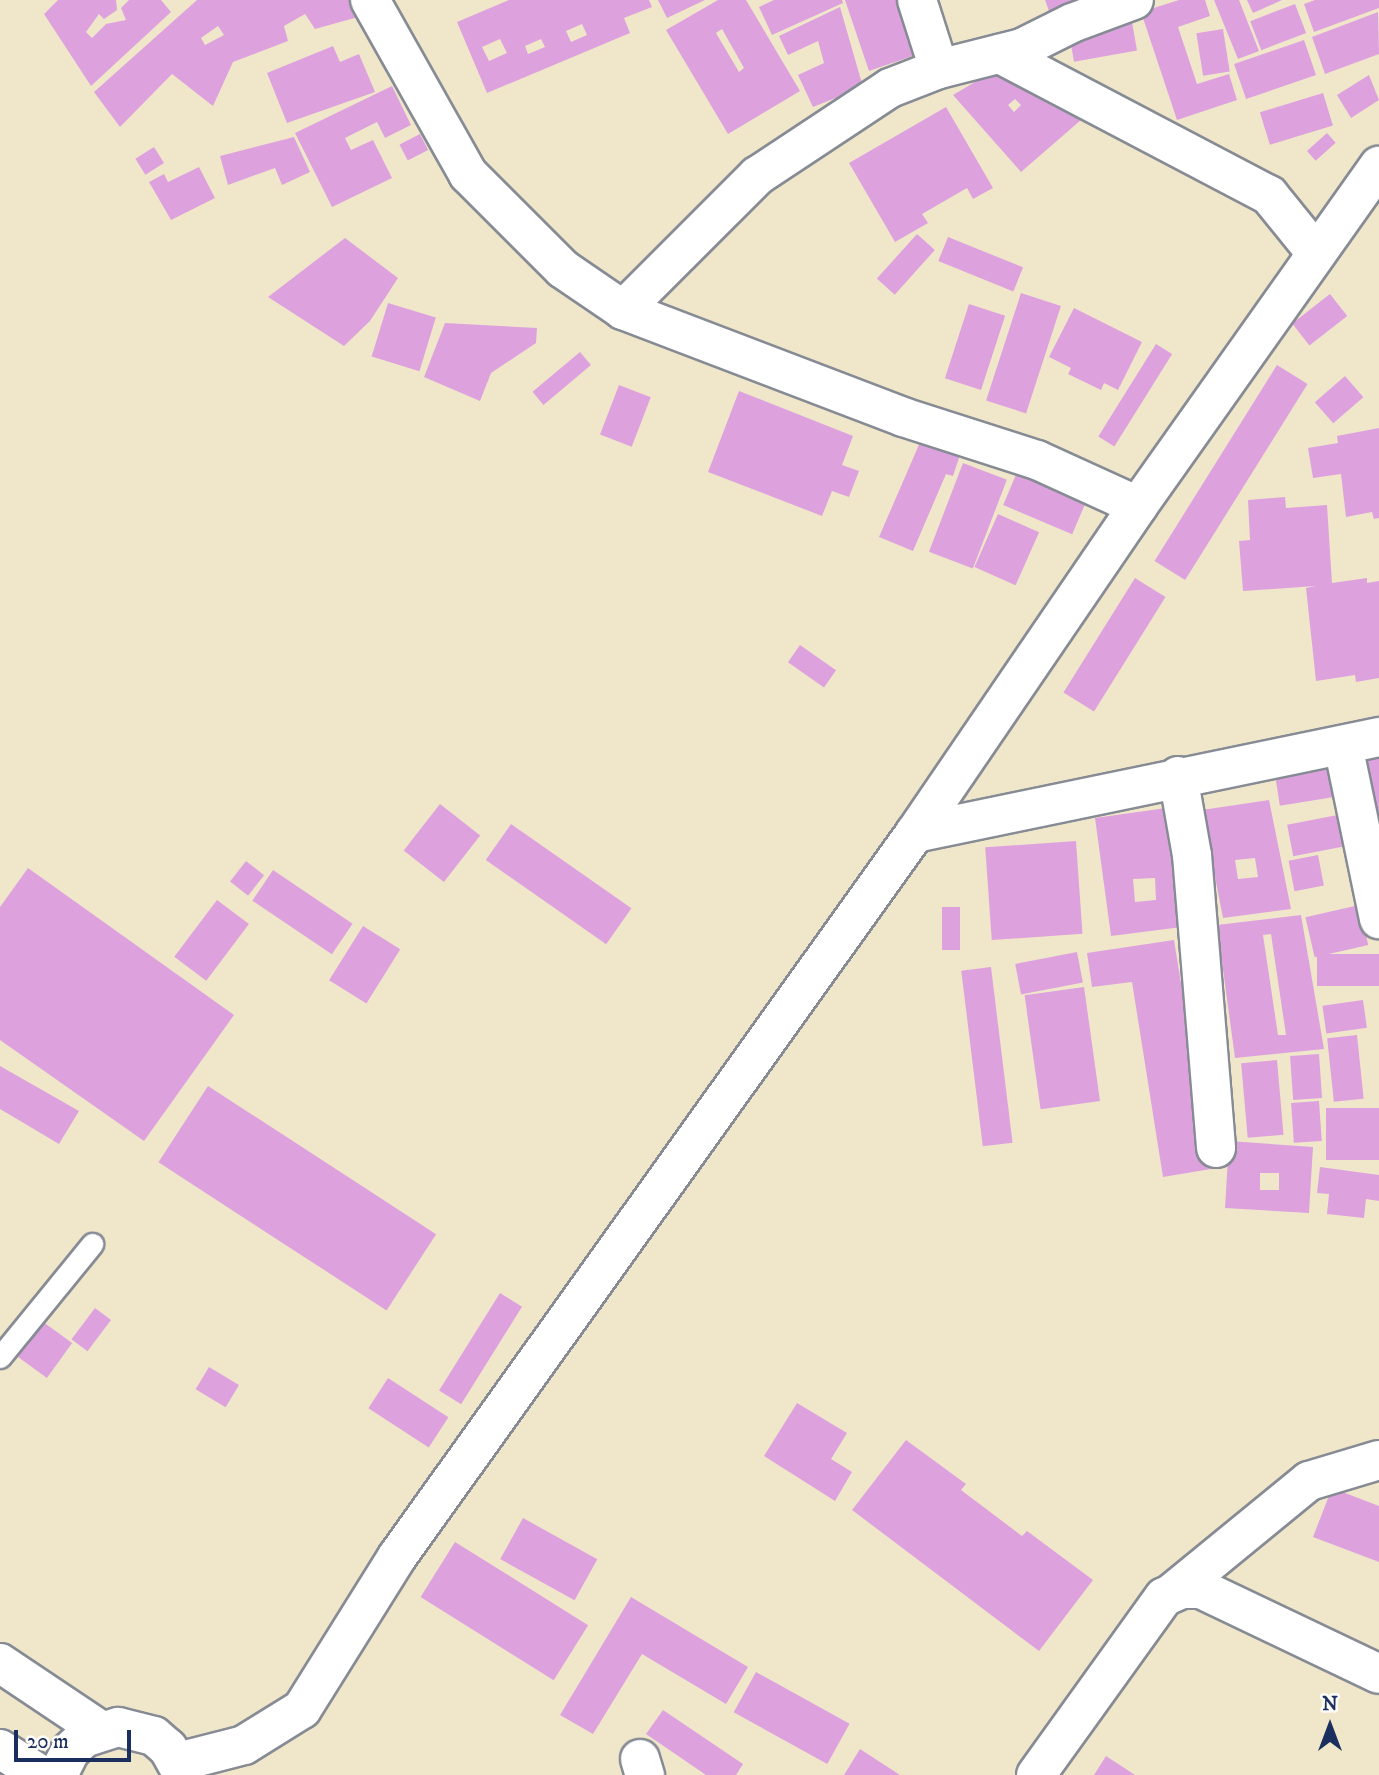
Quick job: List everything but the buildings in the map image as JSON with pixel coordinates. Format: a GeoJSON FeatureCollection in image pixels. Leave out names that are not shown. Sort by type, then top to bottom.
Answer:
{"type":"FeatureCollection","features":[{"type":"Feature","properties":{"kind":"street"},"geometry":{"type":"LineString","coordinates":[[370,0],[468,174],[563,268],[623,310],[902,418],[1037,460],[1138,506]]}},
{"type":"Feature","properties":{"kind":"street"},"geometry":{"type":"LineString","coordinates":[[917,0],[939,69]]}},
{"type":"Feature","properties":{"kind":"street"},"geometry":{"type":"LineString","coordinates":[[623,310],[757,176],[890,88],[939,69],[1000,54],[1134,0]]}},
{"type":"Feature","properties":{"kind":"street"},"geometry":{"type":"LineString","coordinates":[[1000,54],[1269,195],[1317,253]]}},
{"type":"Feature","properties":{"kind":"street"},"geometry":{"type":"LineString","coordinates":[[58,1775],[70,1751],[100,1730],[118,1727],[154,1736],[180,1768],[244,1745],[302,1709],[397,1557],[915,833],[1138,506],[1379,166]]}},
{"type":"Feature","properties":{"kind":"street"},"geometry":{"type":"LineString","coordinates":[[915,833],[1178,776],[1361,741],[1379,919]]}},
{"type":"Feature","properties":{"kind":"street"},"geometry":{"type":"LineString","coordinates":[[1178,776],[1192,855],[1216,1148]]}},
{"type":"Feature","properties":{"kind":"street"},"geometry":{"type":"LineString","coordinates":[[1036,1775],[1164,1597],[1309,1481],[1379,1461]]}},
{"type":"Feature","properties":{"kind":"street"},"geometry":{"type":"LineString","coordinates":[[1172,1593],[1201,1589],[1379,1674]]}},
{"type":"Feature","properties":{"kind":"street"},"geometry":{"type":"LineString","coordinates":[[0,1663],[100,1730]]}},
{"type":"Feature","properties":{"kind":"street"},"geometry":{"type":"LineString","coordinates":[[0,1748],[41,1775]]}},
{"type":"Feature","properties":{"kind":"lane"},"geometry":{"type":"LineString","coordinates":[[0,1357],[92,1244]]}}]}
